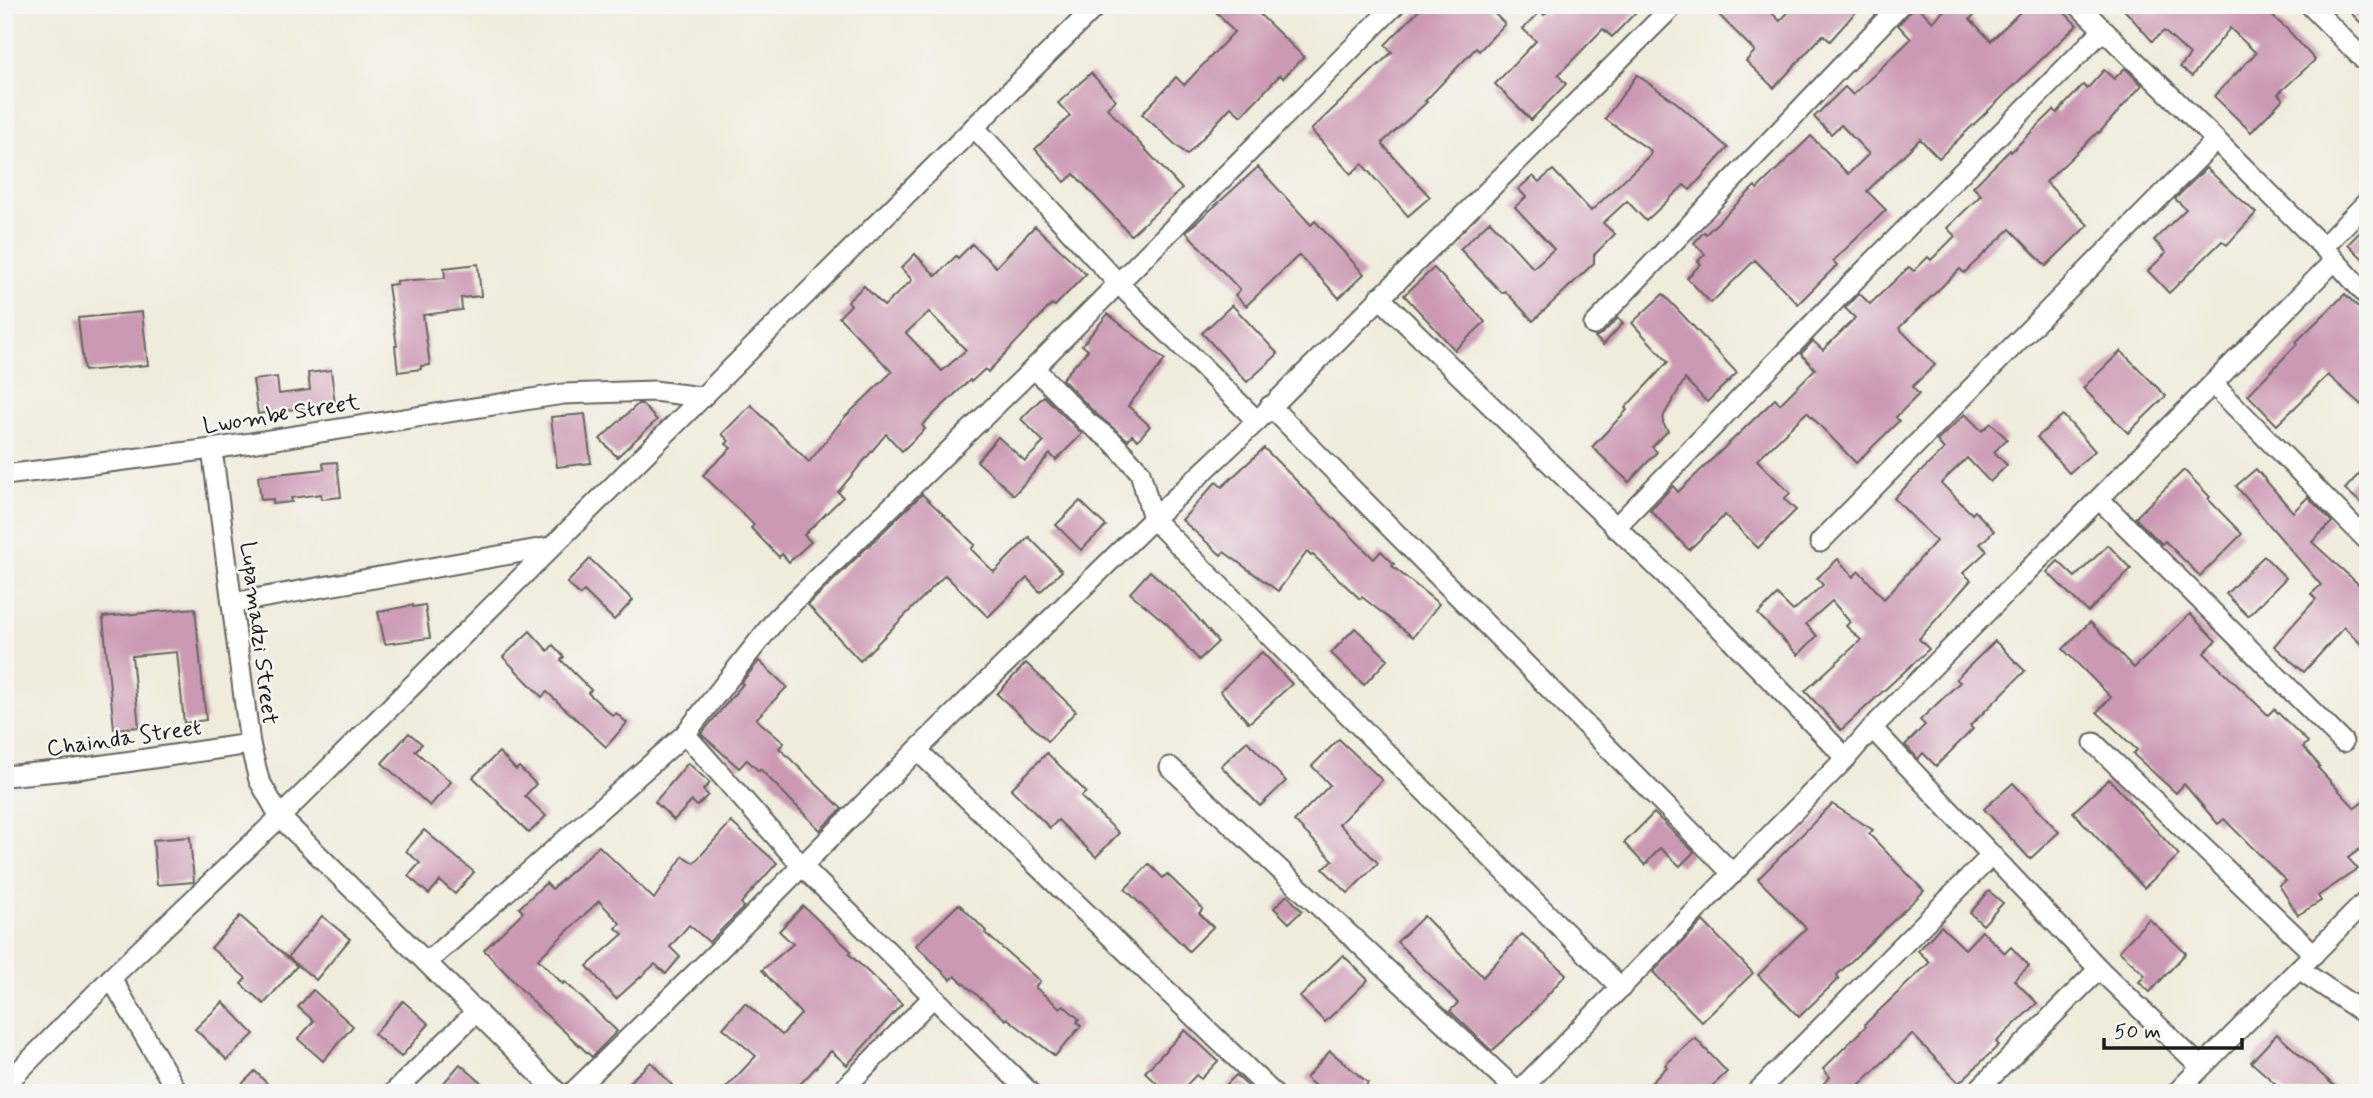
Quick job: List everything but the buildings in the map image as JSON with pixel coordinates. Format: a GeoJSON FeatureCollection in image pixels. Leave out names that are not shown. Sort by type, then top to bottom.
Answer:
{"type":"FeatureCollection","features":[{"type":"Feature","properties":{"kind":"street"},"geometry":{"type":"LineString","coordinates":[[5,1085],[111,978],[280,817],[1097,5]]}},
{"type":"Feature","properties":{"kind":"street"},"geometry":{"type":"LineString","coordinates":[[428,962],[685,734],[777,618],[1034,368],[1395,5]]}},
{"type":"Feature","properties":{"kind":"street"},"geometry":{"type":"LineString","coordinates":[[1594,324],[1900,5]]}},
{"type":"Feature","properties":{"kind":"street"},"geometry":{"type":"LineString","coordinates":[[2078,5],[2216,140],[2368,297]]}},
{"type":"Feature","properties":{"kind":"street"},"geometry":{"type":"LineString","coordinates":[[2310,5],[2368,64]]}},
{"type":"Feature","properties":{"kind":"street"},"geometry":{"type":"LineString","coordinates":[[572,1093],[917,750],[1257,421],[1270,405],[1672,6]]}},
{"type":"Feature","properties":{"kind":"street"},"geometry":{"type":"LineString","coordinates":[[1615,528],[1856,279],[2103,30]]}},
{"type":"Feature","properties":{"kind":"street"},"geometry":{"type":"LineString","coordinates":[[974,127],[1118,283],[1257,421]]}},
{"type":"Feature","properties":{"kind":"street"},"geometry":{"type":"LineString","coordinates":[[1820,542],[2216,140]]}},
{"type":"Feature","properties":{"kind":"street"},"geometry":{"type":"LineString","coordinates":[[1170,767],[1518,1093],[1846,758],[1872,728],[2213,384],[2328,254],[2368,201]]}},
{"type":"Feature","properties":{"kind":"street"},"geometry":{"type":"LineString","coordinates":[[1379,297],[1717,626],[1846,758]]}},
{"type":"Feature","properties":{"kind":"street"},"geometry":{"type":"LineString","coordinates":[[1034,368],[1087,422],[1112,441],[1140,472],[1153,519],[1621,988]]}},
{"type":"Feature","properties":{"kind":"street"},"geometry":{"type":"LineString","coordinates":[[2213,384],[2368,541]]}},
{"type":"Feature","properties":{"kind":"street","name":"Lwombe Street"},"geometry":{"type":"LineString","coordinates":[[5,475],[212,449],[563,394],[654,391],[701,397]]}},
{"type":"Feature","properties":{"kind":"street"},"geometry":{"type":"LineString","coordinates":[[1270,405],[1733,874]]}},
{"type":"Feature","properties":{"kind":"street","name":"Lupamadzi Street"},"geometry":{"type":"LineString","coordinates":[[212,449],[250,744],[259,780],[280,817],[558,1093]]}},
{"type":"Feature","properties":{"kind":"street"},"geometry":{"type":"LineString","coordinates":[[2099,499],[2343,742]]}},
{"type":"Feature","properties":{"kind":"street"},"geometry":{"type":"LineString","coordinates":[[232,603],[550,547]]}},
{"type":"Feature","properties":{"kind":"street"},"geometry":{"type":"LineString","coordinates":[[1872,728],[2099,969],[2201,1067]]}},
{"type":"Feature","properties":{"kind":"street"},"geometry":{"type":"LineString","coordinates":[[685,734],[802,866],[1030,1093]]}},
{"type":"Feature","properties":{"kind":"street"},"geometry":{"type":"LineString","coordinates":[[2094,743],[2314,954]]}},
{"type":"Feature","properties":{"kind":"street","name":"Chainda Street"},"geometry":{"type":"LineString","coordinates":[[5,776],[77,769],[250,744]]}},
{"type":"Feature","properties":{"kind":"street"},"geometry":{"type":"LineString","coordinates":[[917,750],[1273,1093]]}},
{"type":"Feature","properties":{"kind":"street"},"geometry":{"type":"LineString","coordinates":[[1756,1093],[1993,855]]}},
{"type":"Feature","properties":{"kind":"street"},"geometry":{"type":"LineString","coordinates":[[2176,1093],[2368,899]]}},
{"type":"Feature","properties":{"kind":"street"},"geometry":{"type":"LineString","coordinates":[[1975,1093],[2099,969]]}},
{"type":"Feature","properties":{"kind":"street"},"geometry":{"type":"LineString","coordinates":[[2299,969],[2368,1016]]}},
{"type":"Feature","properties":{"kind":"street"},"geometry":{"type":"LineString","coordinates":[[111,978],[178,1093]]}},
{"type":"Feature","properties":{"kind":"street"},"geometry":{"type":"LineString","coordinates":[[840,1093],[933,997]]}},
{"type":"Feature","properties":{"kind":"street"},"geometry":{"type":"LineString","coordinates":[[393,1093],[477,1012]]}}]}
